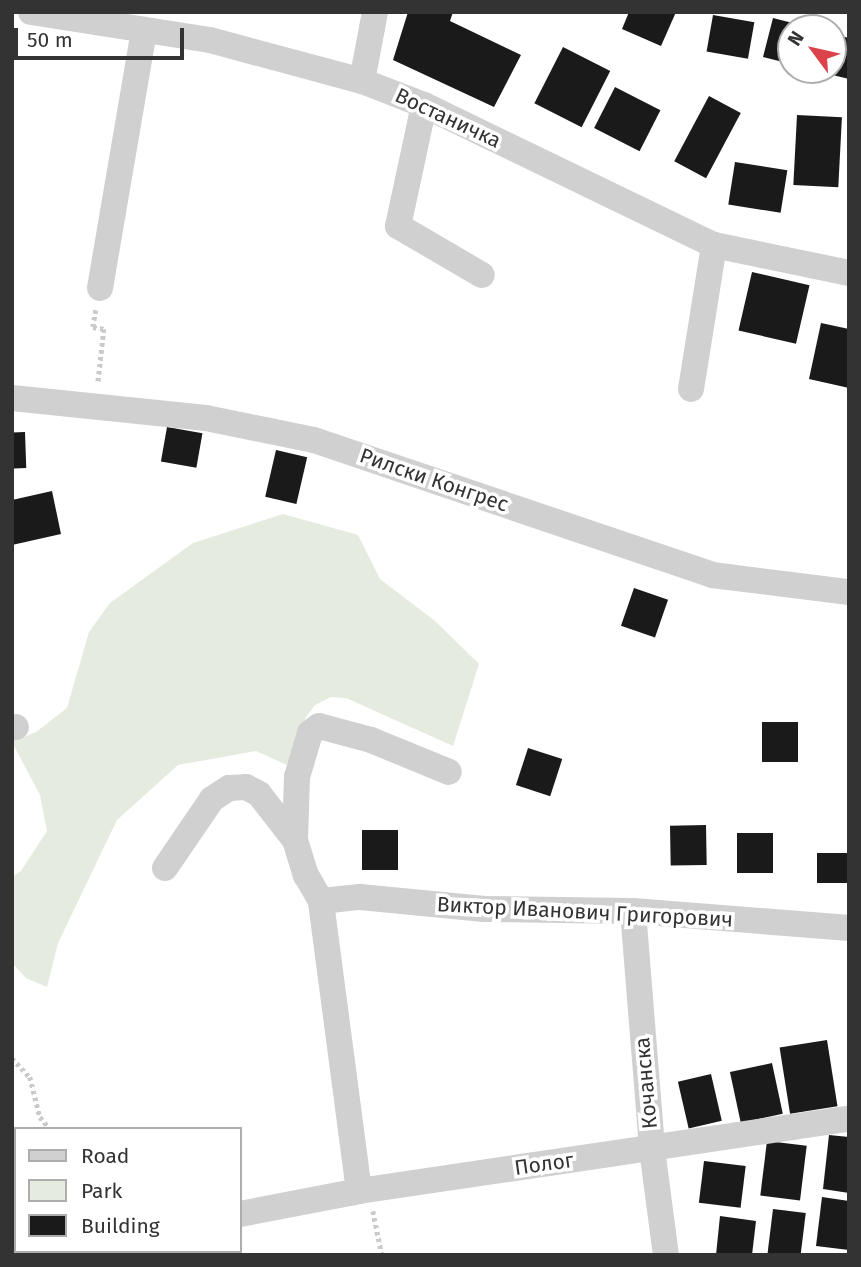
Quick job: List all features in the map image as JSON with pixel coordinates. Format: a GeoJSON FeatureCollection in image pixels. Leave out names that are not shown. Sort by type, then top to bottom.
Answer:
{"type":"FeatureCollection","features":[{"type":"Feature","properties":{"kind":"street","name":"Востаничка"},"geometry":{"type":"LineString","coordinates":[[31,12],[154,25],[362,81],[424,105],[715,246],[849,273]]}},
{"type":"Feature","properties":{"kind":"street"},"geometry":{"type":"LineString","coordinates":[[362,81],[375,12]]}},
{"type":"Feature","properties":{"kind":"street"},"geometry":{"type":"LineString","coordinates":[[100,288],[154,25]]}},
{"type":"Feature","properties":{"kind":"street"},"geometry":{"type":"LineString","coordinates":[[424,105],[398,226],[482,275]]}},
{"type":"Feature","properties":{"kind":"street"},"geometry":{"type":"LineString","coordinates":[[691,389],[715,246]]}},
{"type":"Feature","properties":{"kind":"street","name":"Рилски Конгрес"},"geometry":{"type":"LineString","coordinates":[[12,398],[96,404],[206,418],[314,440],[712,575],[849,592]]}},
{"type":"Feature","properties":{"kind":"street"},"geometry":{"type":"LineString","coordinates":[[364,1190],[321,901],[306,875],[295,839],[297,776],[310,733],[319,726],[371,740],[449,772]]}},
{"type":"Feature","properties":{"kind":"street"},"geometry":{"type":"LineString","coordinates":[[165,868],[212,799],[237,786],[259,794],[295,839]]}},
{"type":"Feature","properties":{"kind":"street","name":"Виктор Иванович Григорович"},"geometry":{"type":"LineString","coordinates":[[321,901],[360,897],[484,909],[632,911],[849,928]]}},
{"type":"Feature","properties":{"kind":"street","name":"Кочанска"},"geometry":{"type":"LineString","coordinates":[[632,911],[652,1149],[666,1255]]}},
{"type":"Feature","properties":{"kind":"street","name":"Полог"},"geometry":{"type":"LineString","coordinates":[[242,1214],[364,1190],[849,1119]]}},
{"type":"Feature","properties":{"kind":"path"},"geometry":{"type":"LineString","coordinates":[[96,404],[104,329],[93,327],[100,288]]}},
{"type":"Feature","properties":{"kind":"path"},"geometry":{"type":"LineString","coordinates":[[12,1058],[30,1077],[40,1116],[48,1127]]}},
{"type":"Feature","properties":{"kind":"path"},"geometry":{"type":"LineString","coordinates":[[364,1190],[382,1255]]}},
{"type":"Feature","properties":{"kind":"green space"},"geometry":{"type":"Polygon","coordinates":[[[283,514],[358,535],[380,579],[435,621],[479,664],[453,746],[346,698],[331,697],[315,705],[306,717],[287,765],[256,751],[178,765],[117,820],[58,943],[47,987],[26,978],[12,963],[12,877],[21,871],[47,831],[40,795],[12,742],[36,732],[67,708],[89,632],[110,603],[193,543],[283,514]]]}},
{"type":"Feature","properties":{"kind":"building"},"geometry":{"type":"Polygon","coordinates":[[[408,12],[453,12],[450,21],[521,55],[494,107],[393,60],[408,12]]]}},
{"type":"Feature","properties":{"kind":"building"},"geometry":{"type":"Polygon","coordinates":[[[629,12],[676,12],[661,46],[622,29],[629,12]]]}},
{"type":"Feature","properties":{"kind":"building"},"geometry":{"type":"Polygon","coordinates":[[[713,15],[754,22],[748,59],[707,51],[713,15]]]}},
{"type":"Feature","properties":{"kind":"building"},"geometry":{"type":"Polygon","coordinates":[[[773,18],[777,19],[777,60],[763,57],[773,18]]]}},
{"type":"Feature","properties":{"kind":"building"},"geometry":{"type":"Polygon","coordinates":[[[847,38],[849,38],[847,79],[847,38]]]}},
{"type":"Feature","properties":{"kind":"building"},"geometry":{"type":"Polygon","coordinates":[[[563,47],[610,71],[582,127],[534,103],[563,47]]]}},
{"type":"Feature","properties":{"kind":"building"},"geometry":{"type":"Polygon","coordinates":[[[615,87],[660,110],[640,151],[594,128],[615,87]]]}},
{"type":"Feature","properties":{"kind":"building"},"geometry":{"type":"Polygon","coordinates":[[[709,96],[741,113],[706,178],[674,161],[709,96]]]}},
{"type":"Feature","properties":{"kind":"building"},"geometry":{"type":"Polygon","coordinates":[[[797,115],[842,117],[838,187],[793,185],[797,115]]]}},
{"type":"Feature","properties":{"kind":"building"},"geometry":{"type":"Polygon","coordinates":[[[735,162],[787,170],[781,213],[728,204],[735,162]]]}},
{"type":"Feature","properties":{"kind":"building"},"geometry":{"type":"Polygon","coordinates":[[[752,272],[809,285],[796,344],[739,330],[752,272]]]}},
{"type":"Feature","properties":{"kind":"building"},"geometry":{"type":"Polygon","coordinates":[[[821,323],[849,329],[849,388],[809,379],[821,323]]]}},
{"type":"Feature","properties":{"kind":"building"},"geometry":{"type":"Polygon","coordinates":[[[167,427],[202,433],[196,468],[161,461],[167,427]]]}},
{"type":"Feature","properties":{"kind":"building"},"geometry":{"type":"Polygon","coordinates":[[[12,432],[25,432],[26,468],[13,468],[12,432]]]}},
{"type":"Feature","properties":{"kind":"building"},"geometry":{"type":"Polygon","coordinates":[[[276,450],[307,457],[296,504],[265,497],[276,450]]]}},
{"type":"Feature","properties":{"kind":"building"},"geometry":{"type":"Polygon","coordinates":[[[52,491],[61,534],[12,545],[12,500],[52,491]]]}},
{"type":"Feature","properties":{"kind":"building"},"geometry":{"type":"Polygon","coordinates":[[[634,588],[668,600],[655,638],[621,626],[634,588]]]}},
{"type":"Feature","properties":{"kind":"building"},"geometry":{"type":"Polygon","coordinates":[[[762,722],[798,722],[798,762],[762,762],[762,722]]]}},
{"type":"Feature","properties":{"kind":"building"},"geometry":{"type":"Polygon","coordinates":[[[528,748],[562,759],[550,796],[516,785],[528,748]]]}},
{"type":"Feature","properties":{"kind":"building"},"geometry":{"type":"Polygon","coordinates":[[[706,825],[707,865],[671,866],[670,826],[706,825]]]}},
{"type":"Feature","properties":{"kind":"building"},"geometry":{"type":"Polygon","coordinates":[[[362,830],[398,830],[398,870],[362,870],[362,830]]]}},
{"type":"Feature","properties":{"kind":"building"},"geometry":{"type":"Polygon","coordinates":[[[737,833],[773,833],[773,873],[737,873],[737,833]]]}},
{"type":"Feature","properties":{"kind":"building"},"geometry":{"type":"Polygon","coordinates":[[[817,853],[849,853],[849,883],[817,883],[817,853]]]}},
{"type":"Feature","properties":{"kind":"building"},"geometry":{"type":"Polygon","coordinates":[[[827,1040],[837,1106],[790,1114],[780,1048],[827,1040]]]}},
{"type":"Feature","properties":{"kind":"building"},"geometry":{"type":"Polygon","coordinates":[[[772,1063],[783,1114],[741,1123],[730,1072],[772,1063]]]}},
{"type":"Feature","properties":{"kind":"building"},"geometry":{"type":"Polygon","coordinates":[[[711,1074],[722,1121],[689,1128],[678,1082],[711,1074]]]}},
{"type":"Feature","properties":{"kind":"building"},"geometry":{"type":"Polygon","coordinates":[[[829,1135],[849,1137],[849,1193],[823,1189],[829,1135]]]}},
{"type":"Feature","properties":{"kind":"building"},"geometry":{"type":"Polygon","coordinates":[[[767,1141],[807,1146],[800,1200],[760,1196],[767,1141]]]}},
{"type":"Feature","properties":{"kind":"building"},"geometry":{"type":"Polygon","coordinates":[[[704,1161],[746,1166],[741,1208],[699,1203],[704,1161]]]}},
{"type":"Feature","properties":{"kind":"building"},"geometry":{"type":"Polygon","coordinates":[[[822,1197],[849,1201],[849,1250],[816,1246],[822,1197]]]}},
{"type":"Feature","properties":{"kind":"building"},"geometry":{"type":"Polygon","coordinates":[[[773,1209],[806,1213],[801,1255],[767,1255],[773,1209]]]}},
{"type":"Feature","properties":{"kind":"building"},"geometry":{"type":"Polygon","coordinates":[[[720,1216],[756,1221],[752,1255],[716,1255],[720,1216]]]}}]}
